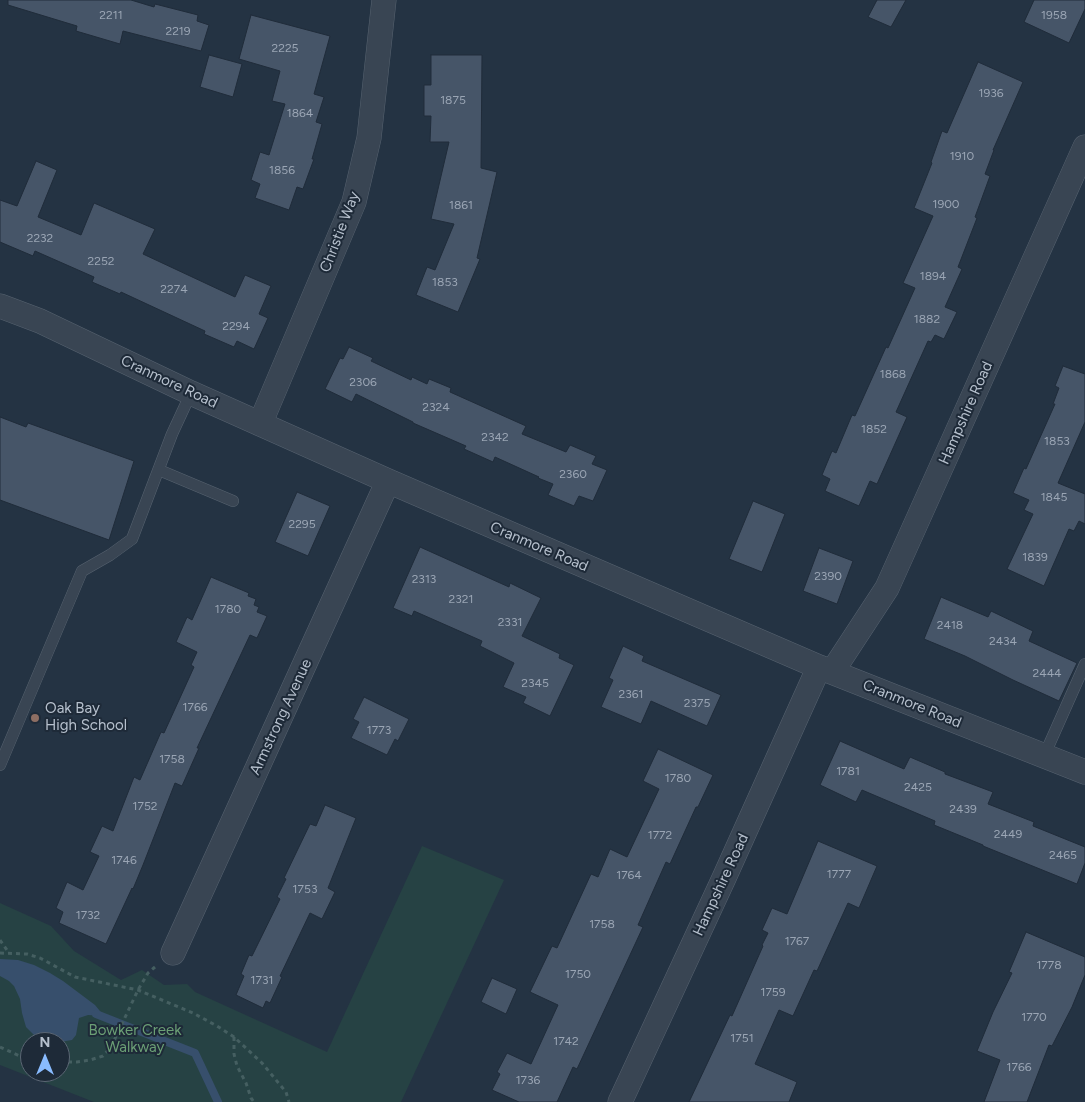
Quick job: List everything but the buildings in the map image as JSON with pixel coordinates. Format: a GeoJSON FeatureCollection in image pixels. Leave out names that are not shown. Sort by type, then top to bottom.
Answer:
{"type":"FeatureCollection","features":[{"type":"Feature","properties":{"kind":"street","name":"Christie Way"},"geometry":{"type":"LineString","coordinates":[[260,424],[354,202],[369,138],[384,0]]}},
{"type":"Feature","properties":{"kind":"street","name":"Hampshire Road"},"geometry":{"type":"LineString","coordinates":[[620,1102],[724,878],[825,670],[887,588],[1085,147]]}},
{"type":"Feature","properties":{"kind":"street","name":"Cranmore Road"},"geometry":{"type":"LineString","coordinates":[[0,306],[40,321],[191,393],[388,481],[825,670],[1085,772]]}},
{"type":"Feature","properties":{"kind":"street","name":"Armstrong Avenue"},"geometry":{"type":"LineString","coordinates":[[173,953],[388,481]]}},
{"type":"Feature","properties":{"kind":"lane"},"geometry":{"type":"LineString","coordinates":[[0,765],[82,571],[110,555],[132,539],[172,434],[191,393]]}},
{"type":"Feature","properties":{"kind":"lane"},"geometry":{"type":"LineString","coordinates":[[159,470],[233,501]]}},
{"type":"Feature","properties":{"kind":"lane"},"geometry":{"type":"LineString","coordinates":[[1044,756],[1085,664]]}},
{"type":"Feature","properties":{"kind":"path"},"geometry":{"type":"LineString","coordinates":[[0,940],[9,953]]}},
{"type":"Feature","properties":{"kind":"path"},"geometry":{"type":"LineString","coordinates":[[0,953],[27,954],[40,958],[75,977],[138,990],[193,1013],[234,1037],[262,1063],[286,1092],[289,1102]]}},
{"type":"Feature","properties":{"kind":"path"},"geometry":{"type":"LineString","coordinates":[[70,1062],[90,1060],[103,1056],[110,1047],[130,1004],[148,973],[173,953]]}},
{"type":"Feature","properties":{"kind":"path"},"geometry":{"type":"LineString","coordinates":[[234,1037],[234,1054],[237,1066],[254,1102]]}},
{"type":"Feature","properties":{"kind":"path"},"geometry":{"type":"LineString","coordinates":[[0,1047],[20,1056]]}},
{"type":"Feature","properties":{"kind":"green space","name":"Bowker Creek Walkway"},"geometry":{"type":"Polygon","coordinates":[[[422,846],[504,880],[401,1102],[94,1102],[43,1082],[70,1082],[70,1032],[20,1032],[20,1073],[0,1065],[0,903],[51,926],[74,951],[121,980],[142,970],[164,985],[187,984],[195,992],[327,1052],[422,846]]]}},
{"type":"Feature","properties":{"kind":"water"},"geometry":{"type":"Polygon","coordinates":[[[0,959],[18,960],[34,965],[63,981],[95,1005],[104,1016],[88,1015],[79,1018],[76,1035],[72,1040],[70,1040],[70,1032],[31,1032],[26,1027],[20,999],[14,986],[0,976],[0,959]]]}},
{"type":"Feature","properties":{"kind":"waterway"},"geometry":{"type":"LineString","coordinates":[[96,1014],[195,1053],[218,1102]]}},
{"type":"Feature","properties":{"kind":"place","name":"Oak Bay High School"},"geometry":{"type":"Point","coordinates":[35,718]}}]}
